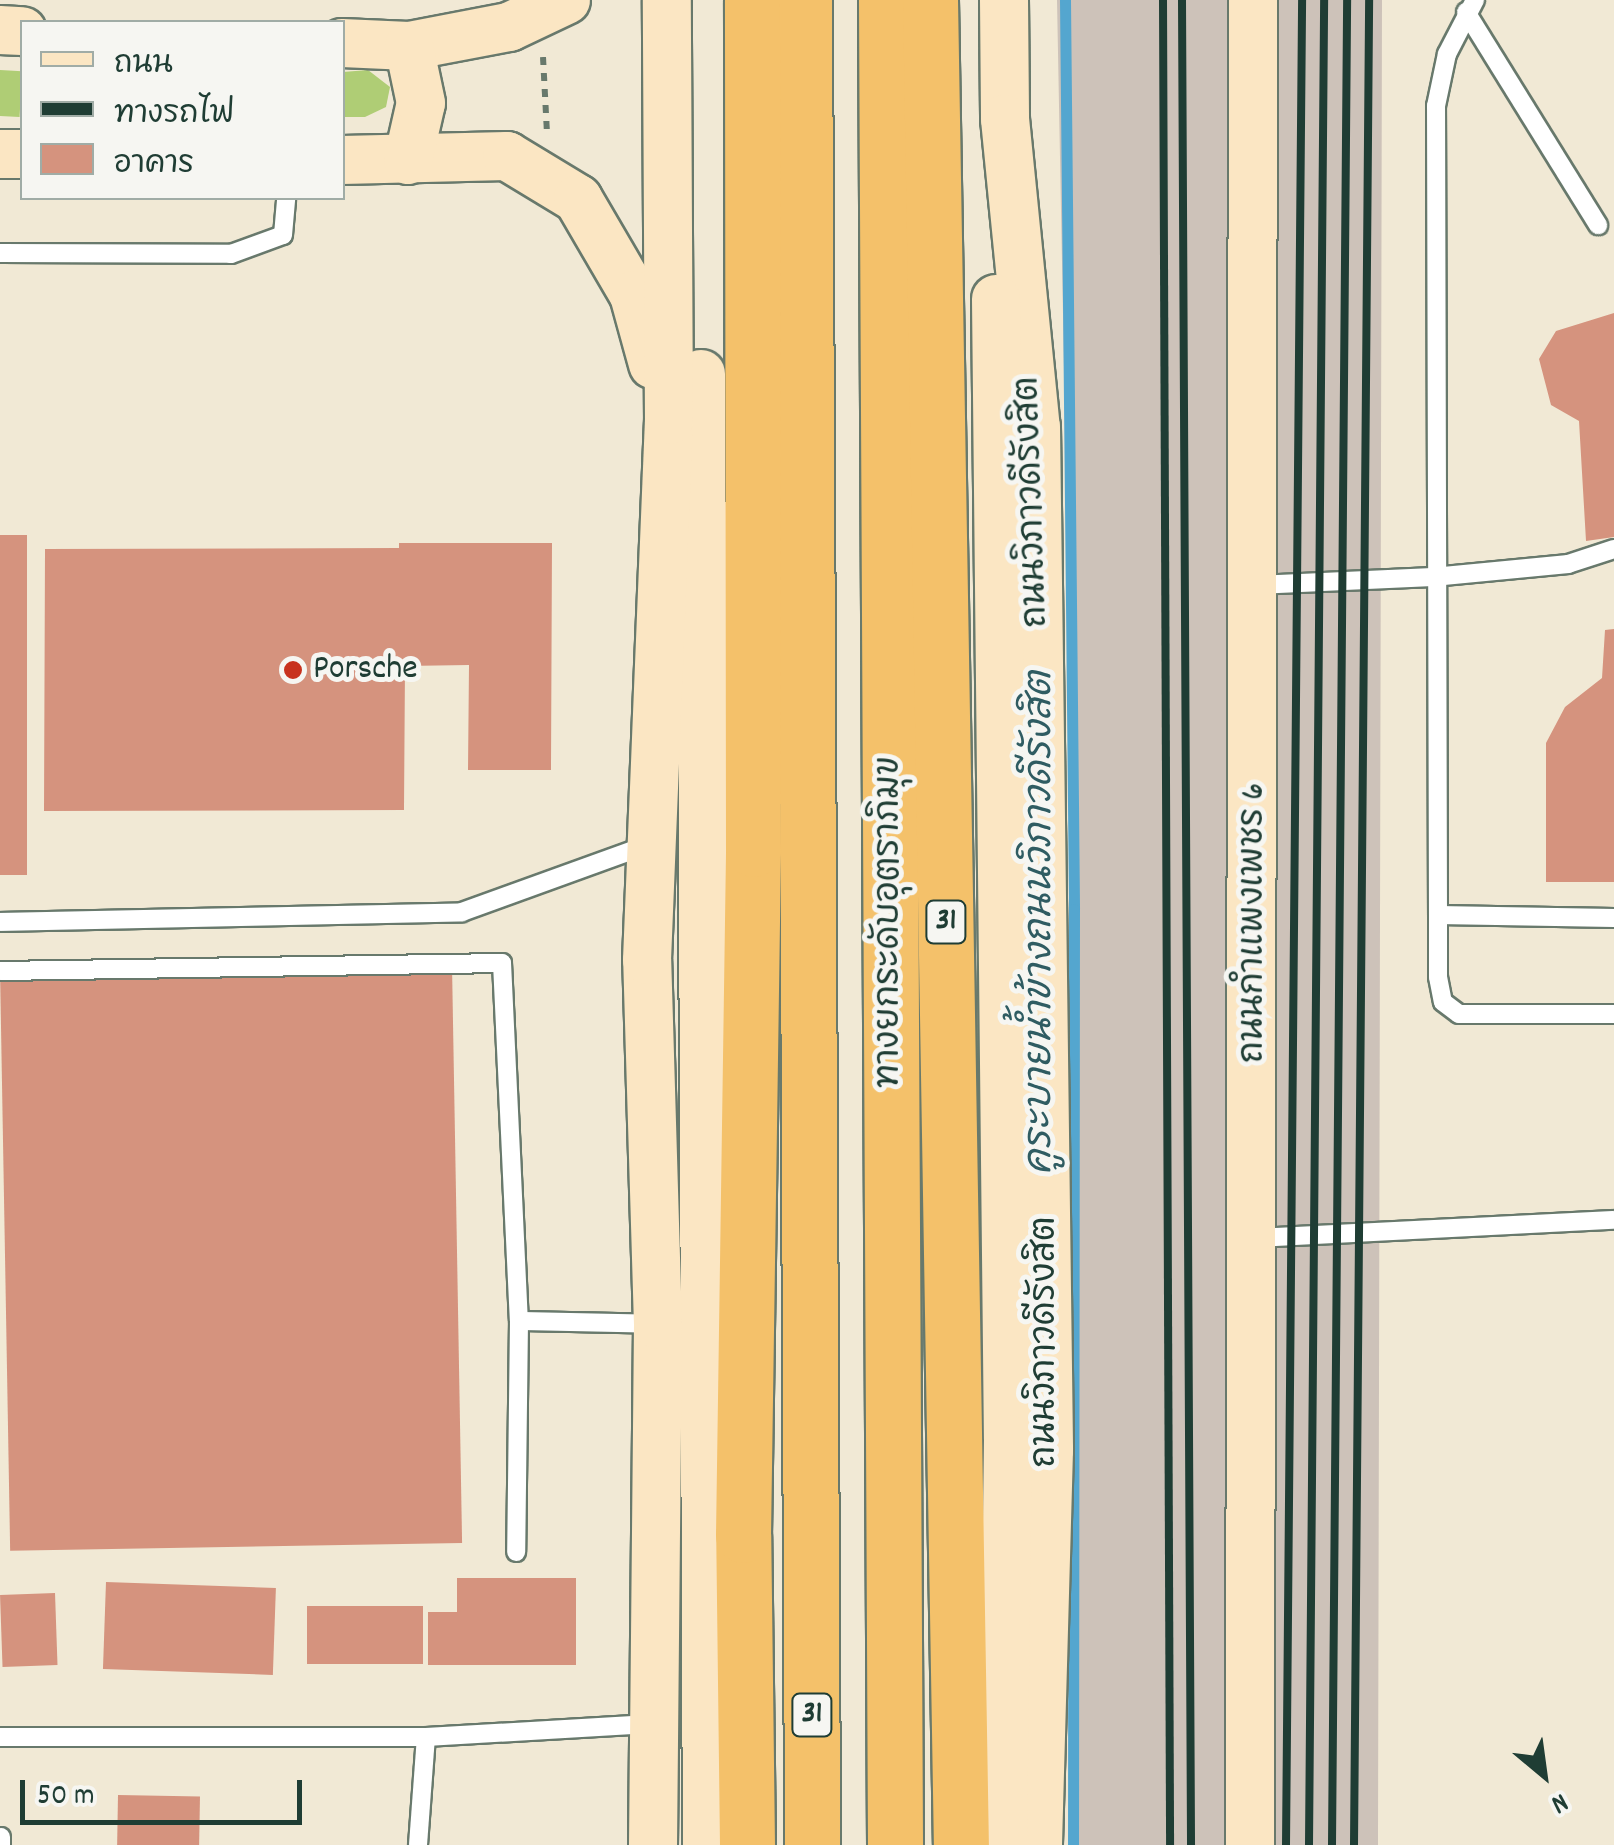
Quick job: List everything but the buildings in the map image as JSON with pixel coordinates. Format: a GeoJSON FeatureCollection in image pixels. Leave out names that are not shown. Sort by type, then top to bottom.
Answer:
{"type":"FeatureCollection","features":[{"type":"Feature","properties":{"kind":"highway"},"geometry":{"type":"LineString","coordinates":[[747,1845],[752,0]]}},
{"type":"Feature","properties":{"kind":"highway","name":"31"},"geometry":{"type":"LineString","coordinates":[[804,0],[812,1845]]}},
{"type":"Feature","properties":{"kind":"highway","name":"ทางยกระดับอุตราภิมุข"},"geometry":{"type":"LineString","coordinates":[[826,0],[833,1845]]}},
{"type":"Feature","properties":{"kind":"highway","name":"ทางยกระดับอุตราภิมุข"},"geometry":{"type":"LineString","coordinates":[[886,0],[895,1845]]}},
{"type":"Feature","properties":{"kind":"highway","name":"31"},"geometry":{"type":"LineString","coordinates":[[930,0],[961,1845]]}},
{"type":"Feature","properties":{"kind":"highway"},"geometry":{"type":"LineString","coordinates":[[748,1184],[811,1584]]}},
{"type":"Feature","properties":{"kind":"main road"},"geometry":{"type":"LineString","coordinates":[[345,44],[409,46],[509,27],[566,0]]}},
{"type":"Feature","properties":{"kind":"main road"},"geometry":{"type":"LineString","coordinates":[[654,1845],[658,1324],[647,960],[668,420],[667,0]]}},
{"type":"Feature","properties":{"kind":"main road"},"geometry":{"type":"LineString","coordinates":[[693,0],[707,1845]]}},
{"type":"Feature","properties":{"kind":"main road","name":"ถนนวิภาวดีรังสิต"},"geometry":{"type":"LineString","coordinates":[[1004,0],[1005,118],[1036,426],[1049,1450],[1038,1845]]}},
{"type":"Feature","properties":{"kind":"main road","name":"ถนนกำแพงเพชร 6"},"geometry":{"type":"LineString","coordinates":[[1250,1845],[1253,0]]}},
{"type":"Feature","properties":{"kind":"main road"},"geometry":{"type":"LineString","coordinates":[[408,160],[420,102],[409,46]]}},
{"type":"Feature","properties":{"kind":"main road"},"geometry":{"type":"LineString","coordinates":[[1003,1845],[1004,1202],[996,295],[1005,118]]}},
{"type":"Feature","properties":{"kind":"main road"},"geometry":{"type":"LineString","coordinates":[[345,160],[507,156],[578,199],[634,296],[668,420]]}},
{"type":"Feature","properties":{"kind":"lane"},"geometry":{"type":"LineString","coordinates":[[1471,6],[1598,225]]}},
{"type":"Feature","properties":{"kind":"lane"},"geometry":{"type":"LineString","coordinates":[[1471,6],[1447,54],[1436,106],[1434,577],[1442,1002],[1459,1014],[1614,1014]]}},
{"type":"Feature","properties":{"kind":"lane"},"geometry":{"type":"LineString","coordinates":[[0,253],[230,254],[283,235],[286,200]]}},
{"type":"Feature","properties":{"kind":"lane"},"geometry":{"type":"LineString","coordinates":[[1255,584],[1434,577],[1568,564],[1614,549]]}},
{"type":"Feature","properties":{"kind":"lane"},"geometry":{"type":"LineString","coordinates":[[0,922],[462,912],[652,843]]}},
{"type":"Feature","properties":{"kind":"lane"},"geometry":{"type":"LineString","coordinates":[[1438,915],[1614,918]]}},
{"type":"Feature","properties":{"kind":"lane"},"geometry":{"type":"LineString","coordinates":[[0,971],[502,963],[518,1321],[516,1552]]}},
{"type":"Feature","properties":{"kind":"lane"},"geometry":{"type":"LineString","coordinates":[[1252,1238],[1614,1220]]}},
{"type":"Feature","properties":{"kind":"lane"},"geometry":{"type":"LineString","coordinates":[[518,1321],[658,1324]]}},
{"type":"Feature","properties":{"kind":"lane"},"geometry":{"type":"LineString","coordinates":[[0,1737],[426,1738],[656,1724]]}},
{"type":"Feature","properties":{"kind":"lane"},"geometry":{"type":"LineString","coordinates":[[418,1845],[426,1738]]}},
{"type":"Feature","properties":{"kind":"lane"},"geometry":{"type":"LineString","coordinates":[[1,1837],[2,1845]]}},
{"type":"Feature","properties":{"kind":"path"},"geometry":{"type":"LineString","coordinates":[[542,46],[547,142]]}},
{"type":"Feature","properties":{"kind":"shaded area"},"geometry":{"type":"Polygon","coordinates":[[[1057,0],[1382,0],[1378,1845],[1070,1845],[1074,893],[1057,0]]]}},
{"type":"Feature","properties":{"kind":"green space"},"geometry":{"type":"Polygon","coordinates":[[[0,70],[20,71],[20,117],[0,116],[0,70]]]}},
{"type":"Feature","properties":{"kind":"green space"},"geometry":{"type":"Polygon","coordinates":[[[368,70],[390,87],[386,107],[365,117],[345,117],[345,72],[368,70]]]}},
{"type":"Feature","properties":{"kind":"waterway","name":"คูระบายน้ำข้างถนนวิภาวดีรังสิต"},"geometry":{"type":"LineString","coordinates":[[1065,0],[1074,909],[1073,1845]]}},
{"type":"Feature","properties":{"kind":"railway"},"geometry":{"type":"LineString","coordinates":[[1163,0],[1170,1845]]}},
{"type":"Feature","properties":{"kind":"railway"},"geometry":{"type":"LineString","coordinates":[[1182,0],[1191,1845]]}},
{"type":"Feature","properties":{"kind":"railway"},"geometry":{"type":"LineString","coordinates":[[1286,1845],[1302,0]]}},
{"type":"Feature","properties":{"kind":"railway"},"geometry":{"type":"LineString","coordinates":[[1309,1845],[1324,0]]}},
{"type":"Feature","properties":{"kind":"railway"},"geometry":{"type":"LineString","coordinates":[[1332,1845],[1347,0]]}},
{"type":"Feature","properties":{"kind":"railway"},"geometry":{"type":"LineString","coordinates":[[1354,1845],[1369,0]]}},
{"type":"Feature","properties":{"kind":"place","name":"Porsche"},"geometry":{"type":"Point","coordinates":[293,670]}}]}
